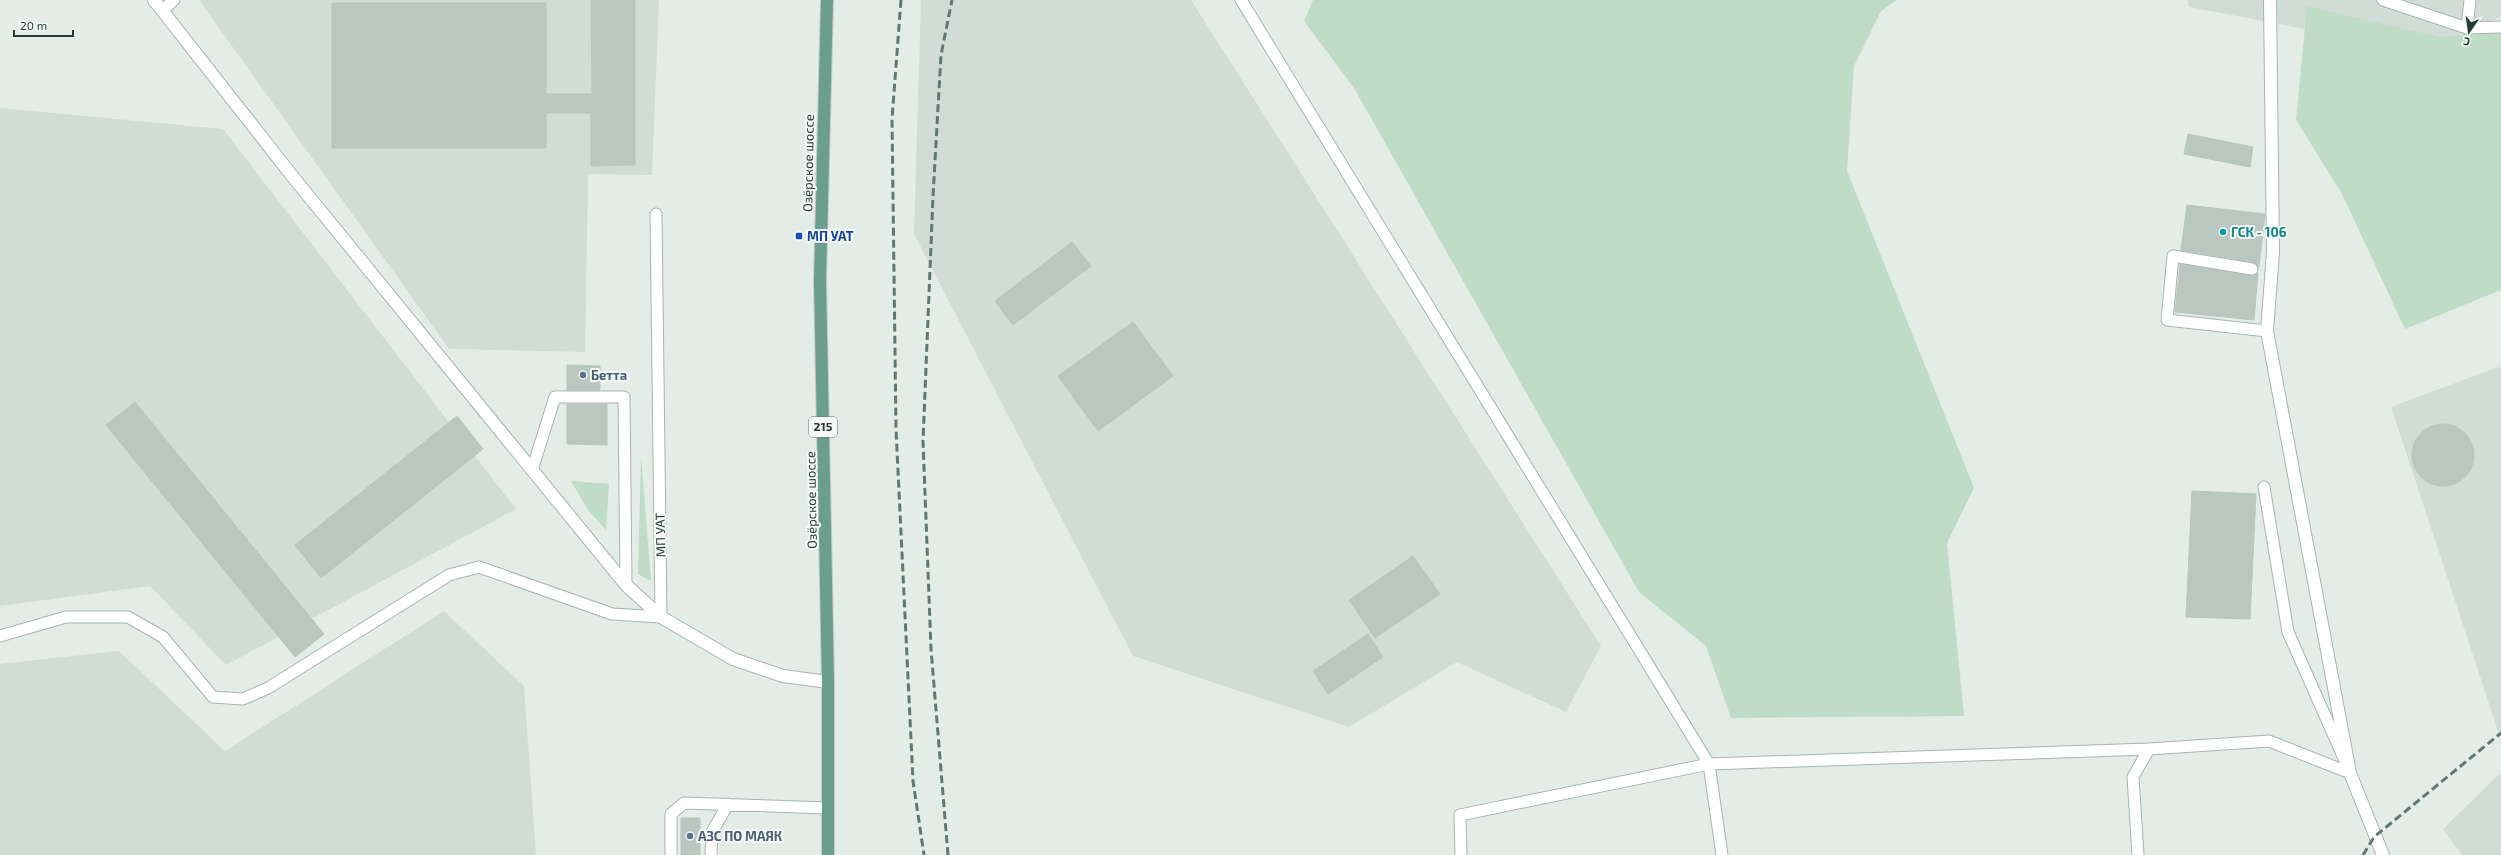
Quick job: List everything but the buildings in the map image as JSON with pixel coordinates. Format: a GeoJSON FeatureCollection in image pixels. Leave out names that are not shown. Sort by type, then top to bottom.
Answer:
{"type":"FeatureCollection","features":[{"type":"Feature","properties":{"kind":"main road","name":"Озёрское шоссе"},"geometry":{"type":"LineString","coordinates":[[826,0],[820,281],[828,682],[828,855]]}},
{"type":"Feature","properties":{"kind":"street"},"geometry":{"type":"LineString","coordinates":[[154,0],[293,177],[626,585],[661,617],[733,659],[783,676],[828,682]]}},
{"type":"Feature","properties":{"kind":"street"},"geometry":{"type":"LineString","coordinates":[[2270,0],[2273,252],[2267,331],[2350,773],[2383,855]]}},
{"type":"Feature","properties":{"kind":"lane"},"geometry":{"type":"LineString","coordinates":[[162,11],[174,0]]}},
{"type":"Feature","properties":{"kind":"lane"},"geometry":{"type":"LineString","coordinates":[[1241,0],[1708,764],[1722,855]]}},
{"type":"Feature","properties":{"kind":"lane"},"geometry":{"type":"LineString","coordinates":[[2383,0],[2401,2],[2467,28],[2501,27]]}},
{"type":"Feature","properties":{"kind":"lane"},"geometry":{"type":"LineString","coordinates":[[2467,28],[2470,0]]}},
{"type":"Feature","properties":{"kind":"lane","name":"МП УАТ"},"geometry":{"type":"LineString","coordinates":[[656,214],[661,617]]}},
{"type":"Feature","properties":{"kind":"lane"},"geometry":{"type":"LineString","coordinates":[[2252,269],[2173,256],[2168,320],[2267,331]]}},
{"type":"Feature","properties":{"kind":"lane"},"geometry":{"type":"LineString","coordinates":[[532,470],[555,397],[624,397],[626,585]]}},
{"type":"Feature","properties":{"kind":"lane"},"geometry":{"type":"LineString","coordinates":[[2264,487],[2288,632],[2350,773]]}},
{"type":"Feature","properties":{"kind":"lane"},"geometry":{"type":"LineString","coordinates":[[0,636],[66,617],[128,617],[163,637],[213,697],[243,699],[268,688],[449,575],[479,567],[612,614],[661,617]]}},
{"type":"Feature","properties":{"kind":"lane"},"geometry":{"type":"LineString","coordinates":[[1461,855],[1460,815],[1708,764],[2149,749],[2269,741],[2350,773]]}},
{"type":"Feature","properties":{"kind":"lane"},"geometry":{"type":"LineString","coordinates":[[2138,855],[2133,777],[2149,749]]}},
{"type":"Feature","properties":{"kind":"lane"},"geometry":{"type":"LineString","coordinates":[[671,855],[671,814],[684,803],[828,808]]}},
{"type":"Feature","properties":{"kind":"lane"},"geometry":{"type":"LineString","coordinates":[[711,855],[712,832],[728,804]]}},
{"type":"Feature","properties":{"kind":"shaded area"},"geometry":{"type":"Polygon","coordinates":[[[199,0],[659,0],[652,175],[588,174],[585,352],[449,349],[199,0]]]}},
{"type":"Feature","properties":{"kind":"shaded area"},"geometry":{"type":"Polygon","coordinates":[[[921,0],[1191,0],[1601,646],[1566,712],[1457,662],[1349,727],[1133,656],[914,234],[921,0]]]}},
{"type":"Feature","properties":{"kind":"shaded area"},"geometry":{"type":"Polygon","coordinates":[[[2188,0],[2501,0],[2501,16],[2442,55],[2189,7],[2188,0]]]}},
{"type":"Feature","properties":{"kind":"shaded area"},"geometry":{"type":"Polygon","coordinates":[[[0,108],[223,129],[516,509],[226,665],[150,586],[0,606],[0,108]]]}},
{"type":"Feature","properties":{"kind":"shaded area"},"geometry":{"type":"Polygon","coordinates":[[[2501,366],[2501,740],[2391,407],[2501,366]]]}},
{"type":"Feature","properties":{"kind":"shaded area"},"geometry":{"type":"Polygon","coordinates":[[[444,611],[524,686],[536,855],[0,855],[0,664],[119,651],[225,751],[444,611]]]}},
{"type":"Feature","properties":{"kind":"shaded area"},"geometry":{"type":"Polygon","coordinates":[[[2501,772],[2501,855],[2462,855],[2443,829],[2501,772]]]}},
{"type":"Feature","properties":{"kind":"green space"},"geometry":{"type":"Polygon","coordinates":[[[1313,0],[1897,0],[1881,11],[1854,66],[1847,171],[1974,488],[1947,543],[1964,716],[1731,718],[1706,646],[1639,592],[1354,88],[1304,21],[1313,0]]]}},
{"type":"Feature","properties":{"kind":"green space"},"geometry":{"type":"Polygon","coordinates":[[[2307,6],[2439,37],[2501,32],[2501,290],[2405,329],[2342,194],[2296,120],[2307,6]]]}},
{"type":"Feature","properties":{"kind":"green space"},"geometry":{"type":"Polygon","coordinates":[[[641,456],[651,581],[638,574],[641,456]]]}},
{"type":"Feature","properties":{"kind":"green space"},"geometry":{"type":"Polygon","coordinates":[[[571,481],[609,484],[606,530],[588,510],[571,481]]]}},
{"type":"Feature","properties":{"kind":"railway"},"geometry":{"type":"LineString","coordinates":[[901,0],[892,119],[896,429],[913,781],[924,855]]}},
{"type":"Feature","properties":{"kind":"railway"},"geometry":{"type":"LineString","coordinates":[[948,855],[931,649],[923,441],[933,196],[941,55],[952,0]]}},
{"type":"Feature","properties":{"kind":"railway"},"geometry":{"type":"LineString","coordinates":[[2363,855],[2374,837],[2501,733]]}},
{"type":"Feature","properties":{"kind":"place","name":"ГСК - 106"},"geometry":{"type":"Point","coordinates":[2223,232]}},
{"type":"Feature","properties":{"kind":"place","name":"МП УАТ"},"geometry":{"type":"Point","coordinates":[799,236]}},
{"type":"Feature","properties":{"kind":"place","name":"Бетта"},"geometry":{"type":"Point","coordinates":[583,375]}},
{"type":"Feature","properties":{"kind":"place","name":"АЗС ПО МАЯК"},"geometry":{"type":"Point","coordinates":[690,836]}}]}
